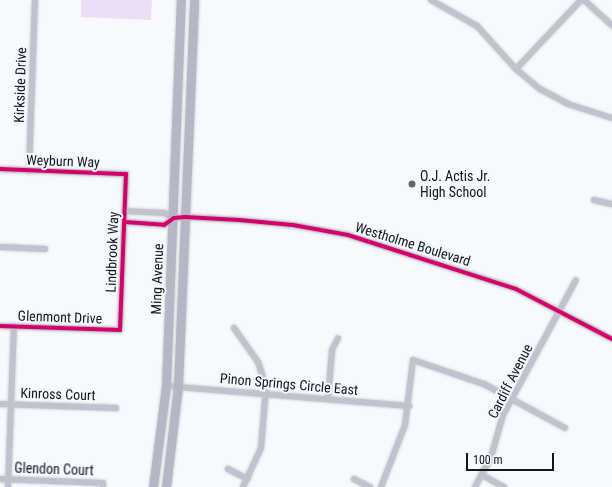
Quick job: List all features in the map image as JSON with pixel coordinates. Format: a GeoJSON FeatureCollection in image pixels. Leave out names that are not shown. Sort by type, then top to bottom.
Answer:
{"type":"FeatureCollection","features":[{"type":"Feature","properties":{"kind":"main road","name":"Ming Avenue"},"geometry":{"type":"LineString","coordinates":[[153,487],[166,386],[174,218],[181,0]]}},
{"type":"Feature","properties":{"kind":"main road","name":"Ming Avenue"},"geometry":{"type":"LineString","coordinates":[[166,487],[178,386],[194,0]]}},
{"type":"Feature","properties":{"kind":"street","name":"Kirkside Drive"},"geometry":{"type":"LineString","coordinates":[[29,170],[35,0]]}},
{"type":"Feature","properties":{"kind":"street"},"geometry":{"type":"LineString","coordinates":[[431,0],[477,26],[516,69],[558,100],[612,118]]}},
{"type":"Feature","properties":{"kind":"street"},"geometry":{"type":"LineString","coordinates":[[516,69],[581,0]]}},
{"type":"Feature","properties":{"kind":"street"},"geometry":{"type":"LineString","coordinates":[[584,0],[612,25]]}},
{"type":"Feature","properties":{"kind":"street","name":"Weyburn Way"},"geometry":{"type":"LineString","coordinates":[[0,169],[126,174]]}},
{"type":"Feature","properties":{"kind":"street","name":"Lindbrook Way"},"geometry":{"type":"LineString","coordinates":[[120,330],[126,174]]}},
{"type":"Feature","properties":{"kind":"street"},"geometry":{"type":"LineString","coordinates":[[594,200],[612,204]]}},
{"type":"Feature","properties":{"kind":"street","name":"Westholme Boulevard"},"geometry":{"type":"LineString","coordinates":[[125,211],[164,213],[174,218],[279,223],[348,236],[491,280],[561,311],[612,339]]}},
{"type":"Feature","properties":{"kind":"street","name":"Westholme Boulevard"},"geometry":{"type":"LineString","coordinates":[[125,222],[164,225],[174,218]]}},
{"type":"Feature","properties":{"kind":"street"},"geometry":{"type":"LineString","coordinates":[[0,248],[45,249]]}},
{"type":"Feature","properties":{"kind":"street","name":"Cardiff Avenue"},"geometry":{"type":"LineString","coordinates":[[476,487],[512,399],[561,311],[576,280]]}},
{"type":"Feature","properties":{"kind":"street","name":"Glenmont Drive"},"geometry":{"type":"LineString","coordinates":[[0,326],[120,330]]}},
{"type":"Feature","properties":{"kind":"street"},"geometry":{"type":"LineString","coordinates":[[8,487],[14,326]]}},
{"type":"Feature","properties":{"kind":"street"},"geometry":{"type":"LineString","coordinates":[[234,328],[262,370],[266,394],[261,448],[244,487]]}},
{"type":"Feature","properties":{"kind":"street"},"geometry":{"type":"LineString","coordinates":[[328,399],[332,350],[338,338]]}},
{"type":"Feature","properties":{"kind":"street"},"geometry":{"type":"LineString","coordinates":[[381,487],[401,440],[409,406],[413,360],[484,384],[565,428]]}},
{"type":"Feature","properties":{"kind":"street","name":"Pinon Springs Circle East"},"geometry":{"type":"LineString","coordinates":[[166,386],[409,406]]}},
{"type":"Feature","properties":{"kind":"street","name":"Kinross Court"},"geometry":{"type":"LineString","coordinates":[[0,404],[116,408]]}},
{"type":"Feature","properties":{"kind":"street"},"geometry":{"type":"LineString","coordinates":[[228,469],[248,479]]}},
{"type":"Feature","properties":{"kind":"street"},"geometry":{"type":"LineString","coordinates":[[482,475],[504,487]]}},
{"type":"Feature","properties":{"kind":"street","name":"Glendon Court"},"geometry":{"type":"LineString","coordinates":[[0,479],[104,483],[103,487]]}},
{"type":"Feature","properties":{"kind":"street"},"geometry":{"type":"LineString","coordinates":[[354,479],[370,487]]}},
{"type":"Feature","properties":{"kind":"shaded area"},"geometry":{"type":"Polygon","coordinates":[[[81,0],[152,0],[151,20],[81,17],[81,0]]]}},
{"type":"Feature","properties":{"kind":"cycle path"},"geometry":{"type":"LineString","coordinates":[[0,169],[126,174],[120,330],[0,326]]}},
{"type":"Feature","properties":{"kind":"cycle path"},"geometry":{"type":"LineString","coordinates":[[125,222],[164,225],[174,218],[185,217],[239,220],[293,225],[348,235],[516,289],[612,339]]}},
{"type":"Feature","properties":{"kind":"place","name":"O.J. Actis Jr. High School"},"geometry":{"type":"Point","coordinates":[412,184]}}]}
